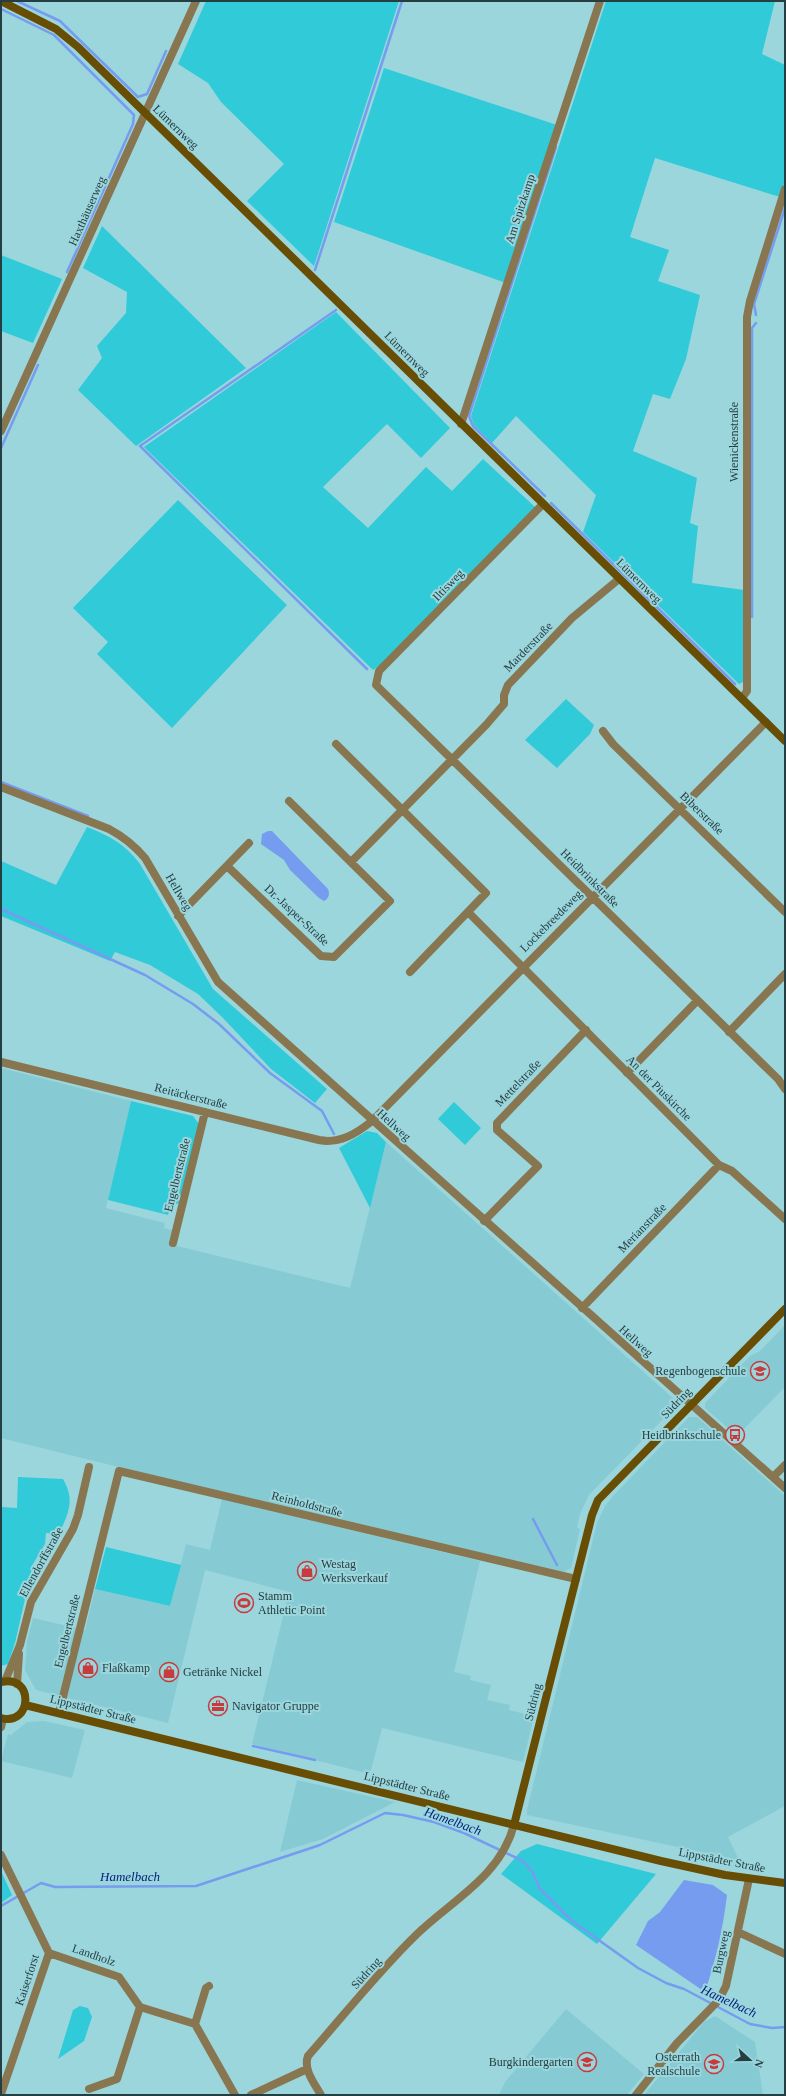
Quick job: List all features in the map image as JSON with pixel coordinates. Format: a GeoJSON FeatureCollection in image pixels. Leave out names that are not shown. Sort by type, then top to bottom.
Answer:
{"type":"FeatureCollection","features":[{"type":"Feature","properties":{"kind":"street","name":"Lümernweg"},"geometry":{"type":"LineString","coordinates":[[1,1],[56,29],[78,47],[619,579],[785,740]]}},
{"type":"Feature","properties":{"kind":"street","name":"Haxthäuserweg"},"geometry":{"type":"LineString","coordinates":[[1,431],[196,1]]}},
{"type":"Feature","properties":{"kind":"street","name":"Am Spitzkamp"},"geometry":{"type":"LineString","coordinates":[[461,424],[600,1]]}},
{"type":"Feature","properties":{"kind":"street","name":"Wienickenstraße"},"geometry":{"type":"LineString","coordinates":[[742,698],[747,691],[747,317],[750,301],[785,189]]}},
{"type":"Feature","properties":{"kind":"street","name":"Iltisweg"},"geometry":{"type":"LineString","coordinates":[[376,685],[379,671],[543,504]]}},
{"type":"Feature","properties":{"kind":"street","name":"Marderstraße"},"geometry":{"type":"LineString","coordinates":[[351,862],[486,726],[504,704],[504,695],[508,685],[572,618],[619,579]]}},
{"type":"Feature","properties":{"kind":"street","name":"Heidbrinkstraße"},"geometry":{"type":"LineString","coordinates":[[376,685],[778,1079],[785,1089]]}},
{"type":"Feature","properties":{"kind":"street","name":"Lockebreedeweg"},"geometry":{"type":"LineString","coordinates":[[372,1121],[522,966],[766,722]]}},
{"type":"Feature","properties":{"kind":"street","name":"Biberstraße"},"geometry":{"type":"LineString","coordinates":[[603,731],[613,744],[785,912]]}},
{"type":"Feature","properties":{"kind":"street"},"geometry":{"type":"LineString","coordinates":[[336,744],[486,893],[410,972]]}},
{"type":"Feature","properties":{"kind":"street","name":"Hellweg"},"geometry":{"type":"LineString","coordinates":[[1,787],[125,837],[145,858],[218,982],[484,1221],[785,1488]]}},
{"type":"Feature","properties":{"kind":"street"},"geometry":{"type":"LineString","coordinates":[[289,801],[351,862]]}},
{"type":"Feature","properties":{"kind":"street"},"geometry":{"type":"LineString","coordinates":[[178,916],[249,843]]}},
{"type":"Feature","properties":{"kind":"street","name":"Dr.-Jasper-Straße"},"geometry":{"type":"LineString","coordinates":[[227,866],[321,956],[334,957],[390,901],[351,862]]}},
{"type":"Feature","properties":{"kind":"street","name":"An der Piuskirche"},"geometry":{"type":"LineString","coordinates":[[468,912],[719,1165],[732,1171],[785,1219]]}},
{"type":"Feature","properties":{"kind":"street"},"geometry":{"type":"LineString","coordinates":[[729,1032],[785,974]]}},
{"type":"Feature","properties":{"kind":"street"},"geometry":{"type":"LineString","coordinates":[[627,1073],[697,1001]]}},
{"type":"Feature","properties":{"kind":"street","name":"Mettelstraße"},"geometry":{"type":"LineString","coordinates":[[484,1221],[538,1166],[497,1130],[497,1123],[586,1030]]}},
{"type":"Feature","properties":{"kind":"street","name":"Reitäckerstraße"},"geometry":{"type":"LineString","coordinates":[[1,1062],[331,1142],[341,1140],[372,1121]]}},
{"type":"Feature","properties":{"kind":"street","name":"Engelbertstraße"},"geometry":{"type":"LineString","coordinates":[[173,1243],[205,1112]]}},
{"type":"Feature","properties":{"kind":"street","name":"Merianstraße"},"geometry":{"type":"LineString","coordinates":[[582,1308],[719,1165]]}},
{"type":"Feature","properties":{"kind":"street","name":"Südring"},"geometry":{"type":"LineString","coordinates":[[307,2069],[306,2062],[308,2056],[416,1935],[477,1884],[500,1858],[507,1846],[514,1825],[592,1515],[598,1500],[690,1404],[785,1309]]}},
{"type":"Feature","properties":{"kind":"street"},"geometry":{"type":"LineString","coordinates":[[773,1477],[785,1465]]}},
{"type":"Feature","properties":{"kind":"street","name":"Ellendorffstraße"},"geometry":{"type":"LineString","coordinates":[[17,1684],[20,1645],[31,1602],[73,1529],[78,1515],[89,1467]]}},
{"type":"Feature","properties":{"kind":"street","name":"Reinholdstraße"},"geometry":{"type":"LineString","coordinates":[[98,1555],[119,1470],[576,1579]]}},
{"type":"Feature","properties":{"kind":"street","name":"Engelbertstraße"},"geometry":{"type":"LineString","coordinates":[[59,1713],[98,1555]]}},
{"type":"Feature","properties":{"kind":"street","name":"Ellendorffstraße"},"geometry":{"type":"LineString","coordinates":[[3,1681],[20,1645]]}},
{"type":"Feature","properties":{"kind":"street"},"geometry":{"type":"LineString","coordinates":[[1,1727],[2,1718],[17,1716],[26,1705],[25,1693],[17,1684],[3,1681]]}},
{"type":"Feature","properties":{"kind":"street","name":"Lippstädter Straße"},"geometry":{"type":"LineString","coordinates":[[26,1705],[661,1861],[750,1879],[785,1883]]}},
{"type":"Feature","properties":{"kind":"street","name":"Kaiserforst"},"geometry":{"type":"LineString","coordinates":[[1,1855],[49,1953],[1,2094]]}},
{"type":"Feature","properties":{"kind":"street","name":"Burgweg"},"geometry":{"type":"LineString","coordinates":[[636,2095],[677,2043],[719,2000],[726,1986],[750,1879]]}},
{"type":"Feature","properties":{"kind":"street"},"geometry":{"type":"LineString","coordinates":[[738,1932],[785,1954]]}},
{"type":"Feature","properties":{"kind":"street","name":"Landholz"},"geometry":{"type":"LineString","coordinates":[[49,1953],[119,1977],[140,2007]]}},
{"type":"Feature","properties":{"kind":"street"},"geometry":{"type":"LineString","coordinates":[[194,2024],[206,1988],[209,1986]]}},
{"type":"Feature","properties":{"kind":"street"},"geometry":{"type":"LineString","coordinates":[[89,2089],[117,2079],[140,2007],[194,2024],[235,2095]]}},
{"type":"Feature","properties":{"kind":"street"},"geometry":{"type":"LineString","coordinates":[[251,2095],[307,2069],[321,2095]]}},
{"type":"Feature","properties":{"kind":"shaded area"},"geometry":{"type":"Polygon","coordinates":[[[206,1],[399,1],[314,266],[247,201],[284,164],[221,102],[208,83],[178,64],[206,1]]]}},
{"type":"Feature","properties":{"kind":"shaded area"},"geometry":{"type":"Polygon","coordinates":[[[606,1],[775,1],[762,54],[785,65],[785,180],[780,197],[655,158],[630,237],[669,250],[658,281],[700,295],[686,359],[670,399],[653,394],[633,451],[697,478],[690,523],[698,526],[692,583],[744,590],[743,682],[739,684],[583,532],[596,495],[516,416],[492,443],[474,425],[471,416],[606,1]]]}},
{"type":"Feature","properties":{"kind":"shaded area"},"geometry":{"type":"Polygon","coordinates":[[[384,68],[557,125],[506,283],[334,222],[384,68]]]}},
{"type":"Feature","properties":{"kind":"shaded area"},"geometry":{"type":"Polygon","coordinates":[[[102,226],[246,368],[136,446],[78,390],[102,358],[97,346],[126,313],[127,292],[83,268],[102,226]]]}},
{"type":"Feature","properties":{"kind":"shaded area"},"geometry":{"type":"Polygon","coordinates":[[[1,255],[62,279],[33,343],[1,331],[1,255]]]}},
{"type":"Feature","properties":{"kind":"shaded area"},"geometry":{"type":"Polygon","coordinates":[[[336,312],[450,428],[421,458],[387,424],[323,487],[368,528],[426,467],[452,491],[483,459],[535,507],[379,666],[373,670],[144,447],[336,312]]]}},
{"type":"Feature","properties":{"kind":"shaded area"},"geometry":{"type":"Polygon","coordinates":[[[178,500],[287,605],[172,728],[97,654],[108,642],[73,608],[178,500]]]}},
{"type":"Feature","properties":{"kind":"shaded area"},"geometry":{"type":"Polygon","coordinates":[[[566,699],[594,725],[590,734],[557,768],[525,740],[566,699]]]}},
{"type":"Feature","properties":{"kind":"shaded area"},"geometry":{"type":"Polygon","coordinates":[[[87,827],[116,841],[123,846],[140,864],[213,989],[327,1089],[315,1103],[271,1069],[198,994],[150,965],[115,952],[110,961],[1,916],[1,861],[56,885],[87,827]]]}},
{"type":"Feature","properties":{"kind":"shaded area"},"geometry":{"type":"Polygon","coordinates":[[[272,831],[328,889],[329,896],[326,900],[324,901],[319,898],[290,870],[284,860],[261,844],[262,834],[272,831]]]}},
{"type":"Feature","properties":{"kind":"shaded area"},"geometry":{"type":"Polygon","coordinates":[[[1,1068],[131,1101],[106,1208],[165,1223],[164,1228],[172,1230],[169,1244],[350,1288],[386,1142],[675,1400],[676,1406],[589,1495],[580,1514],[577,1528],[580,1529],[571,1568],[564,1572],[224,1493],[1,1438],[1,1068]]]}},
{"type":"Feature","properties":{"kind":"shaded area"},"geometry":{"type":"Polygon","coordinates":[[[131,1101],[193,1116],[199,1124],[179,1203],[170,1207],[168,1215],[108,1200],[131,1101]]]}},
{"type":"Feature","properties":{"kind":"shaded area"},"geometry":{"type":"Polygon","coordinates":[[[454,1102],[481,1128],[465,1145],[438,1119],[454,1102]]]}},
{"type":"Feature","properties":{"kind":"shaded area"},"geometry":{"type":"Polygon","coordinates":[[[367,1131],[377,1133],[386,1142],[370,1208],[339,1148],[367,1131]]]}},
{"type":"Feature","properties":{"kind":"shaded area","name":"Regenbogenschule"},"geometry":{"type":"Polygon","coordinates":[[[785,1325],[785,1387],[737,1436],[705,1408],[705,1403],[750,1356],[760,1351],[785,1325]]]}},
{"type":"Feature","properties":{"kind":"shaded area"},"geometry":{"type":"Polygon","coordinates":[[[689,1417],[697,1417],[785,1496],[785,1806],[728,1837],[739,1860],[527,1815],[597,1523],[605,1506],[613,1496],[689,1417]]]}},
{"type":"Feature","properties":{"kind":"shaded area"},"geometry":{"type":"Polygon","coordinates":[[[18,1477],[63,1479],[67,1486],[70,1500],[66,1519],[59,1534],[46,1533],[45,1544],[33,1564],[15,1643],[8,1664],[1,1666],[1,1507],[17,1508],[18,1477]]]}},
{"type":"Feature","properties":{"kind":"shaded area"},"geometry":{"type":"Polygon","coordinates":[[[222,1499],[480,1561],[454,1672],[471,1676],[470,1680],[491,1685],[487,1700],[510,1705],[509,1710],[534,1716],[523,1762],[382,1728],[370,1774],[252,1744],[289,1592],[205,1570],[168,1723],[36,1690],[25,1670],[27,1641],[33,1618],[85,1630],[95,1589],[170,1606],[186,1544],[210,1550],[222,1499]]]}},
{"type":"Feature","properties":{"kind":"shaded area"},"geometry":{"type":"Polygon","coordinates":[[[106,1547],[181,1565],[170,1606],[95,1589],[106,1547]]]}},
{"type":"Feature","properties":{"kind":"shaded area"},"geometry":{"type":"Polygon","coordinates":[[[44,1721],[85,1730],[72,1778],[1,1761],[8,1734],[11,1735],[27,1722],[44,1721]]]}},
{"type":"Feature","properties":{"kind":"shaded area"},"geometry":{"type":"Polygon","coordinates":[[[297,1780],[395,1802],[323,1839],[280,1852],[297,1780]]]}},
{"type":"Feature","properties":{"kind":"shaded area"},"geometry":{"type":"Polygon","coordinates":[[[537,1844],[656,1874],[597,1944],[501,1874],[521,1851],[537,1844]]]}},
{"type":"Feature","properties":{"kind":"shaded area"},"geometry":{"type":"Polygon","coordinates":[[[1,1871],[12,1895],[1,1903],[1,1871]]]}},
{"type":"Feature","properties":{"kind":"shaded area"},"geometry":{"type":"Polygon","coordinates":[[[684,1880],[713,1885],[727,1895],[719,1944],[705,1992],[636,1945],[648,1921],[660,1912],[684,1880]]]}},
{"type":"Feature","properties":{"kind":"shaded area"},"geometry":{"type":"Polygon","coordinates":[[[80,2006],[88,2008],[92,2017],[84,2041],[58,2059],[73,2010],[80,2006]]]}},
{"type":"Feature","properties":{"kind":"shaded area","name":"Burgkindergarten"},"geometry":{"type":"Polygon","coordinates":[[[566,2009],[644,2074],[627,2095],[499,2095],[505,2082],[566,2009]]]}},
{"type":"Feature","properties":{"kind":"shaded area","name":"Osterrath Realschule"},"geometry":{"type":"Polygon","coordinates":[[[715,2016],[755,2042],[763,2095],[644,2095],[704,2022],[715,2016]]]}},
{"type":"Feature","properties":{"kind":"waterway"},"geometry":{"type":"LineString","coordinates":[[17,1],[60,21],[138,97],[147,94],[166,51]]}},
{"type":"Feature","properties":{"kind":"waterway"},"geometry":{"type":"LineString","coordinates":[[315,270],[402,1]]}},
{"type":"Feature","properties":{"kind":"waterway"},"geometry":{"type":"LineString","coordinates":[[1,9],[54,35],[134,115],[133,124],[67,272]]}},
{"type":"Feature","properties":{"kind":"waterway"},"geometry":{"type":"LineString","coordinates":[[545,496],[473,426],[469,416],[556,147]]}},
{"type":"Feature","properties":{"kind":"waterway"},"geometry":{"type":"LineString","coordinates":[[756,315],[754,304],[785,208]]}},
{"type":"Feature","properties":{"kind":"waterway"},"geometry":{"type":"LineString","coordinates":[[336,310],[140,446],[367,669]]}},
{"type":"Feature","properties":{"kind":"waterway"},"geometry":{"type":"LineString","coordinates":[[752,617],[752,328],[756,323]]}},
{"type":"Feature","properties":{"kind":"waterway"},"geometry":{"type":"LineString","coordinates":[[1,448],[38,365]]}},
{"type":"Feature","properties":{"kind":"waterway"},"geometry":{"type":"LineString","coordinates":[[551,503],[735,684]]}},
{"type":"Feature","properties":{"kind":"waterway"},"geometry":{"type":"LineString","coordinates":[[1,782],[88,816]]}},
{"type":"Feature","properties":{"kind":"waterway"},"geometry":{"type":"LineString","coordinates":[[1,909],[145,975],[193,1004],[219,1024],[270,1073],[322,1111],[334,1134]]}},
{"type":"Feature","properties":{"kind":"waterway"},"geometry":{"type":"LineString","coordinates":[[533,1519],[557,1565]]}},
{"type":"Feature","properties":{"kind":"waterway"},"geometry":{"type":"LineString","coordinates":[[253,1746],[315,1760]]}},
{"type":"Feature","properties":{"kind":"waterway","name":"Hamelbach"},"geometry":{"type":"LineString","coordinates":[[1,1906],[41,1883],[55,1887],[196,1886],[320,1845],[385,1813],[403,1815],[434,1822],[464,1833],[523,1861],[532,1871],[540,1889],[572,1921],[638,1968],[666,1983],[684,1989],[750,2024],[772,2028],[785,2027]]}},
{"type":"Feature","properties":{"kind":"place","name":"Regenbogenschule"},"geometry":{"type":"Point","coordinates":[760,1371]}},
{"type":"Feature","properties":{"kind":"place","name":"Heidbrinkschule"},"geometry":{"type":"Point","coordinates":[735,1435]}},
{"type":"Feature","properties":{"kind":"place","name":"Westag Werksverkauf"},"geometry":{"type":"Point","coordinates":[307,1571]}},
{"type":"Feature","properties":{"kind":"place","name":"Stamm Athletic Point"},"geometry":{"type":"Point","coordinates":[244,1603]}},
{"type":"Feature","properties":{"kind":"place","name":"Flaßkamp"},"geometry":{"type":"Point","coordinates":[88,1668]}},
{"type":"Feature","properties":{"kind":"place","name":"Getränke Nickel"},"geometry":{"type":"Point","coordinates":[169,1672]}},
{"type":"Feature","properties":{"kind":"place","name":"Navigator Gruppe"},"geometry":{"type":"Point","coordinates":[218,1706]}},
{"type":"Feature","properties":{"kind":"place","name":"Burgkindergarten"},"geometry":{"type":"Point","coordinates":[587,2062]}},
{"type":"Feature","properties":{"kind":"place","name":"Osterrath Realschule"},"geometry":{"type":"Point","coordinates":[714,2064]}}]}
